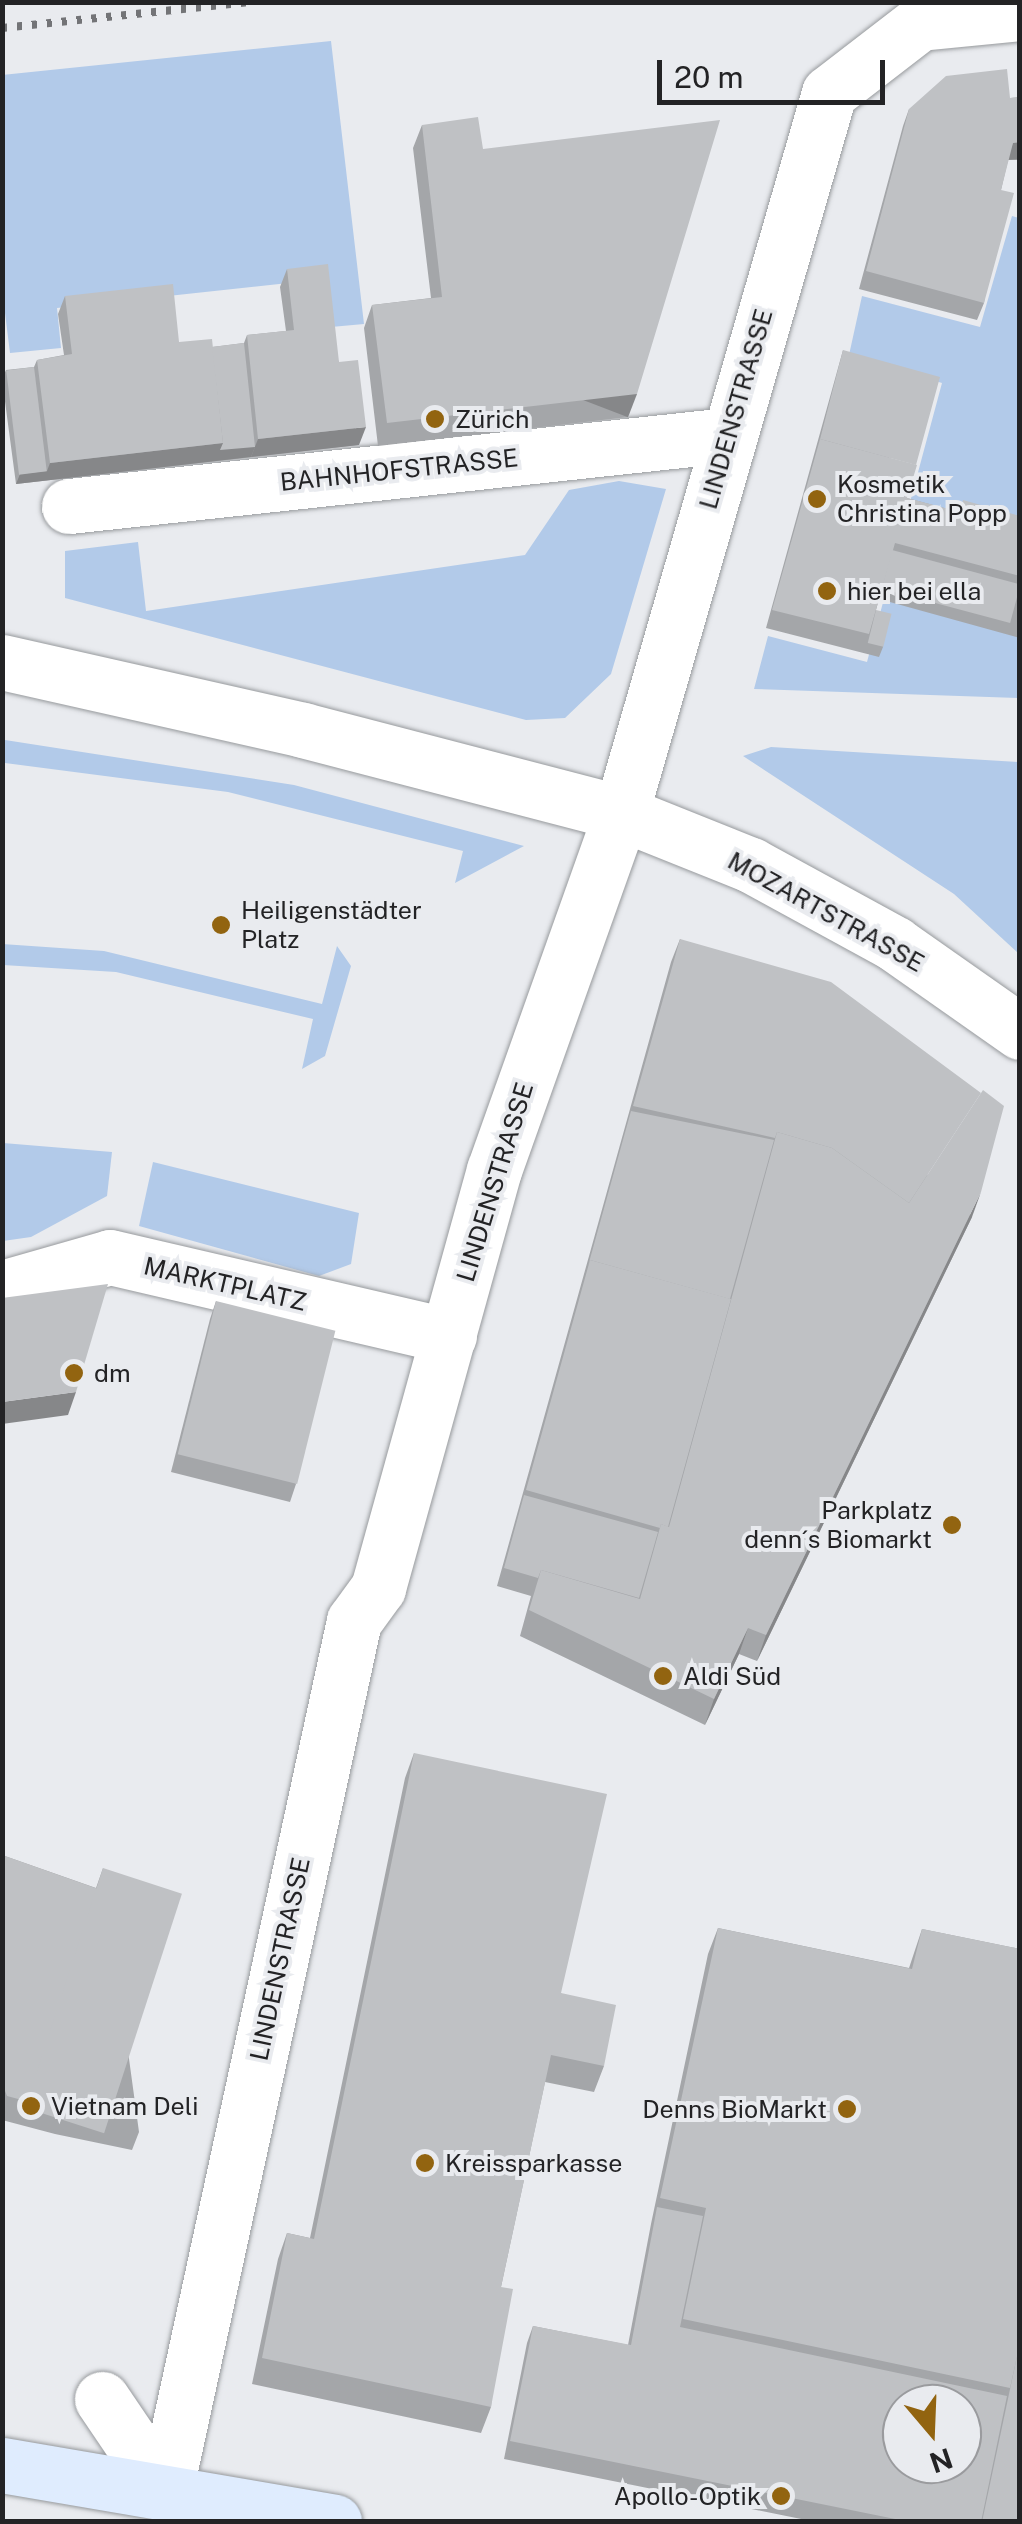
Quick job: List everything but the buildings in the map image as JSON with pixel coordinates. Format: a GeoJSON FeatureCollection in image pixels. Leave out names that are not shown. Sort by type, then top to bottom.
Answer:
{"type":"FeatureCollection","features":[{"type":"Feature","properties":{"kind":"main road"},"geometry":{"type":"LineString","coordinates":[[2,2465],[334,2522]]}},
{"type":"Feature","properties":{"kind":"street","name":"LINDENSTRASSE"},"geometry":{"type":"LineString","coordinates":[[165,2492],[354,1620],[378,1588],[494,1170],[621,813],[828,93],[920,23],[1020,13]]}},
{"type":"Feature","properties":{"kind":"street","name":"BAHNHOFSTRASSE"},"geometry":{"type":"LineString","coordinates":[[69,506],[728,434]]}},
{"type":"Feature","properties":{"kind":"street"},"geometry":{"type":"LineString","coordinates":[[2,662],[303,730],[621,813]]}},
{"type":"Feature","properties":{"kind":"street","name":"MOZARTSTRASSE"},"geometry":{"type":"LineString","coordinates":[[621,813],[799,891],[895,944],[1020,1032]]}},
{"type":"Feature","properties":{"kind":"street","name":"MARKTPLATZ"},"geometry":{"type":"LineString","coordinates":[[2,1288],[110,1257],[448,1336]]}},
{"type":"Feature","properties":{"kind":"street"},"geometry":{"type":"LineString","coordinates":[[102,2399],[165,2492]]}},
{"type":"Feature","properties":{"kind":"shaded area"},"geometry":{"type":"Polygon","coordinates":[[[331,41],[364,324],[331,327],[325,279],[57,308],[61,348],[10,353],[2,289],[2,75],[331,41]]]}},
{"type":"Feature","properties":{"kind":"shaded area"},"geometry":{"type":"Polygon","coordinates":[[[1012,216],[1019,218],[1019,698],[754,689],[768,636],[867,662],[942,383],[849,355],[862,296],[980,327],[1012,216]]]}},
{"type":"Feature","properties":{"kind":"shaded area"},"geometry":{"type":"Polygon","coordinates":[[[619,481],[666,489],[611,674],[565,718],[526,720],[65,598],[65,551],[138,542],[146,611],[525,555],[569,490],[619,481]]]}},
{"type":"Feature","properties":{"kind":"shaded area"},"geometry":{"type":"Polygon","coordinates":[[[5,740],[294,785],[524,846],[455,883],[463,851],[228,792],[5,763],[5,740]]]}},
{"type":"Feature","properties":{"kind":"shaded area"},"geometry":{"type":"Polygon","coordinates":[[[771,747],[1019,762],[1019,954],[954,894],[743,756],[771,747]]]}},
{"type":"Feature","properties":{"kind":"shaded area"},"geometry":{"type":"Polygon","coordinates":[[[2,944],[104,951],[322,1004],[337,946],[351,966],[325,1056],[302,1069],[313,1019],[116,972],[3,965],[2,944]]]}},
{"type":"Feature","properties":{"kind":"shaded area"},"geometry":{"type":"Polygon","coordinates":[[[3,1143],[112,1152],[107,1196],[31,1237],[3,1241],[3,1143]]]}},
{"type":"Feature","properties":{"kind":"shaded area"},"geometry":{"type":"Polygon","coordinates":[[[153,1162],[359,1213],[351,1264],[319,1276],[139,1226],[153,1162]]]}},
{"type":"Feature","properties":{"kind":"railway"},"geometry":{"type":"LineString","coordinates":[[2,28],[250,2]]}},
{"type":"Feature","properties":{"kind":"place","name":"Zürich"},"geometry":{"type":"Point","coordinates":[435,419]}},
{"type":"Feature","properties":{"kind":"place","name":"Kosmetik Christina Popp"},"geometry":{"type":"Point","coordinates":[817,499]}},
{"type":"Feature","properties":{"kind":"place","name":"hier bei ella"},"geometry":{"type":"Point","coordinates":[827,591]}},
{"type":"Feature","properties":{"kind":"place","name":"Heiligenstädter Platz"},"geometry":{"type":"Point","coordinates":[221,925]}},
{"type":"Feature","properties":{"kind":"place","name":"dm"},"geometry":{"type":"Point","coordinates":[74,1373]}},
{"type":"Feature","properties":{"kind":"place","name":"Parkplatz denn´s Biomarkt"},"geometry":{"type":"Point","coordinates":[952,1525]}},
{"type":"Feature","properties":{"kind":"place","name":"Aldi Süd"},"geometry":{"type":"Point","coordinates":[663,1676]}},
{"type":"Feature","properties":{"kind":"place","name":"Vietnam Deli"},"geometry":{"type":"Point","coordinates":[31,2106]}},
{"type":"Feature","properties":{"kind":"place","name":"Denns BioMarkt"},"geometry":{"type":"Point","coordinates":[847,2109]}},
{"type":"Feature","properties":{"kind":"place","name":"Kreissparkasse"},"geometry":{"type":"Point","coordinates":[425,2163]}},
{"type":"Feature","properties":{"kind":"place","name":"Apollo-Optik"},"geometry":{"type":"Point","coordinates":[781,2496]}}]}
